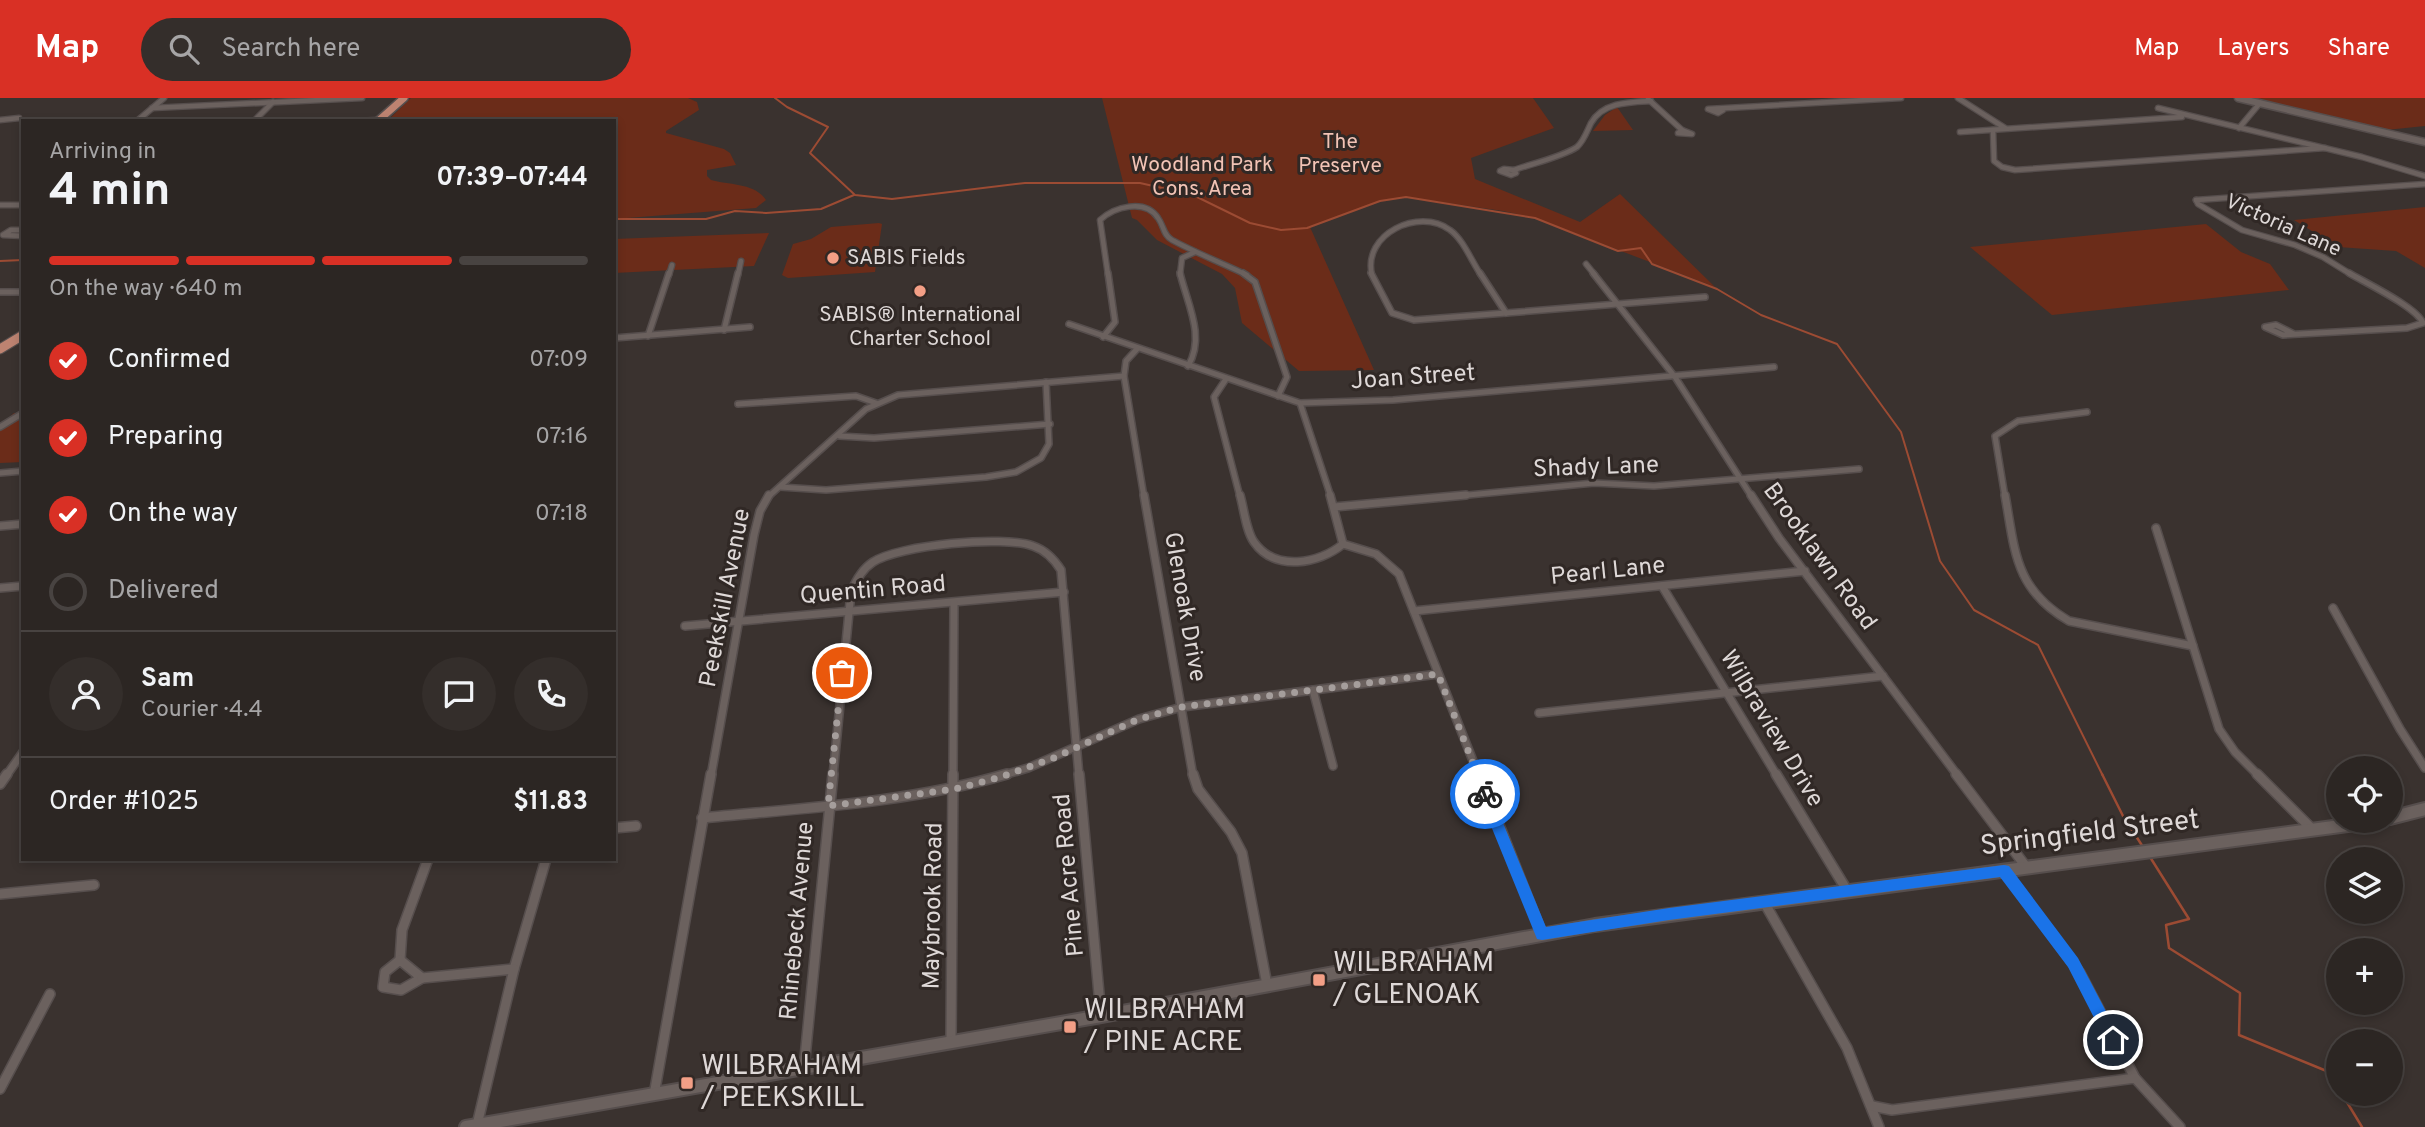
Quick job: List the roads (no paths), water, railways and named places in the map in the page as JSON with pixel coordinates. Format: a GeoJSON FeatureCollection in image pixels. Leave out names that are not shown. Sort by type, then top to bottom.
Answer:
{"type":"FeatureCollection","features":[{"type":"Feature","properties":{"kind":"main road"},"geometry":{"type":"LineString","coordinates":[[379,119],[404,98]]}},
{"type":"Feature","properties":{"kind":"main road"},"geometry":{"type":"LineString","coordinates":[[2238,98],[2425,142]]}},
{"type":"Feature","properties":{"kind":"main road"},"geometry":{"type":"LineString","coordinates":[[3,346],[21,336]]}},
{"type":"Feature","properties":{"kind":"main road"},"geometry":{"type":"LineString","coordinates":[[2403,815],[2425,809]]}},
{"type":"Feature","properties":{"kind":"main road","name":"Springfield Street"},"geometry":{"type":"LineString","coordinates":[[472,1126],[1101,1016],[1600,924],[2326,828]]}},
{"type":"Feature","properties":{"kind":"street"},"geometry":{"type":"LineString","coordinates":[[139,119],[164,98]]}},
{"type":"Feature","properties":{"kind":"street"},"geometry":{"type":"LineString","coordinates":[[152,108],[275,100],[362,98]]}},
{"type":"Feature","properties":{"kind":"street"},"geometry":{"type":"LineString","coordinates":[[1724,110],[1901,98]]}},
{"type":"Feature","properties":{"kind":"street"},"geometry":{"type":"LineString","coordinates":[[1958,98],[2006,129]]}},
{"type":"Feature","properties":{"kind":"street"},"geometry":{"type":"LineString","coordinates":[[1514,170],[1578,146],[1596,116],[1605,109],[1621,104],[1649,99],[1682,130]]}},
{"type":"Feature","properties":{"kind":"street"},"geometry":{"type":"LineString","coordinates":[[256,119],[275,100]]}},
{"type":"Feature","properties":{"kind":"street"},"geometry":{"type":"LineString","coordinates":[[2239,128],[2260,103]]}},
{"type":"Feature","properties":{"kind":"street"},"geometry":{"type":"LineString","coordinates":[[2158,108],[2325,148],[2425,176]]}},
{"type":"Feature","properties":{"kind":"street"},"geometry":{"type":"LineString","coordinates":[[1960,131],[2192,117]]}},
{"type":"Feature","properties":{"kind":"street"},"geometry":{"type":"LineString","coordinates":[[0,120],[19,118]]}},
{"type":"Feature","properties":{"kind":"street"},"geometry":{"type":"LineString","coordinates":[[1993,130],[1993,157],[2009,170],[2325,148]]}},
{"type":"Feature","properties":{"kind":"street","name":"Victoria Lane"},"geometry":{"type":"LineString","coordinates":[[2294,334],[2412,328],[2422,325],[2424,319],[2323,257],[2295,245],[2242,230],[2198,204],[2196,200],[2425,184]]}},
{"type":"Feature","properties":{"kind":"street"},"geometry":{"type":"LineString","coordinates":[[0,205],[21,205]]}},
{"type":"Feature","properties":{"kind":"street"},"geometry":{"type":"LineString","coordinates":[[1103,337],[1115,322],[1100,220],[1105,214],[1122,208],[1150,211],[1158,218],[1163,234],[1169,239],[1238,269],[1255,282],[1287,377],[1278,396]]}},
{"type":"Feature","properties":{"kind":"street"},"geometry":{"type":"LineString","coordinates":[[1506,313],[1452,230],[1447,227],[1422,223],[1396,227],[1386,233],[1370,259],[1372,273],[1388,307],[1401,318],[1414,320],[1619,305],[1705,297]]}},
{"type":"Feature","properties":{"kind":"street"},"geometry":{"type":"LineString","coordinates":[[1188,366],[1195,359],[1196,342],[1179,268],[1182,258],[1195,251]]}},
{"type":"Feature","properties":{"kind":"street"},"geometry":{"type":"LineString","coordinates":[[724,330],[741,261]]}},
{"type":"Feature","properties":{"kind":"street","name":"Brooklawn Road"},"geometry":{"type":"LineString","coordinates":[[1586,264],[1674,376],[1741,481],[1805,571],[2027,868]]}},
{"type":"Feature","properties":{"kind":"street"},"geometry":{"type":"LineString","coordinates":[[648,336],[672,265]]}},
{"type":"Feature","properties":{"kind":"street"},"geometry":{"type":"LineString","coordinates":[[0,292],[21,292]]}},
{"type":"Feature","properties":{"kind":"street","name":"Joan Street"},"geometry":{"type":"LineString","coordinates":[[1069,324],[1300,403],[1393,400],[1774,367]]}},
{"type":"Feature","properties":{"kind":"street"},"geometry":{"type":"LineString","coordinates":[[616,338],[750,327]]}},
{"type":"Feature","properties":{"kind":"street"},"geometry":{"type":"LineString","coordinates":[[1125,376],[1126,361],[1137,349]]}},
{"type":"Feature","properties":{"kind":"street","name":"Peekskill Avenue"},"geometry":{"type":"LineString","coordinates":[[653,1096],[759,514],[767,498],[876,403],[912,392],[1125,376]]}},
{"type":"Feature","properties":{"kind":"street","name":"Glenoak Drive"},"geometry":{"type":"LineString","coordinates":[[1125,376],[1191,766],[1198,789],[1236,839],[1245,861],[1267,985]]}},
{"type":"Feature","properties":{"kind":"street"},"geometry":{"type":"LineString","coordinates":[[1226,379],[1214,397],[1248,527],[1256,546],[1271,556],[1304,561],[1327,556],[1343,544]]}},
{"type":"Feature","properties":{"kind":"street"},"geometry":{"type":"LineString","coordinates":[[780,487],[826,491],[1009,474],[1041,457],[1049,444],[1046,382]]}},
{"type":"Feature","properties":{"kind":"street"},"geometry":{"type":"LineString","coordinates":[[738,404],[856,396],[876,403]]}},
{"type":"Feature","properties":{"kind":"street"},"geometry":{"type":"LineString","coordinates":[[1300,403],[1334,507],[1343,544]]}},
{"type":"Feature","properties":{"kind":"street"},"geometry":{"type":"LineString","coordinates":[[2087,412],[2018,421],[1995,436],[2019,570],[2034,590],[2065,619],[2193,646]]}},
{"type":"Feature","properties":{"kind":"street"},"geometry":{"type":"LineString","coordinates":[[0,427],[21,414]]}},
{"type":"Feature","properties":{"kind":"street"},"geometry":{"type":"LineString","coordinates":[[839,436],[881,438],[1050,424]]}},
{"type":"Feature","properties":{"kind":"street","name":"Shady Lane"},"geometry":{"type":"LineString","coordinates":[[1334,507],[1594,483],[1654,486],[1741,481],[1859,469]]}},
{"type":"Feature","properties":{"kind":"street"},"geometry":{"type":"LineString","coordinates":[[0,473],[21,471]]}},
{"type":"Feature","properties":{"kind":"street"},"geometry":{"type":"LineString","coordinates":[[0,526],[21,524]]}},
{"type":"Feature","properties":{"kind":"street"},"geometry":{"type":"LineString","coordinates":[[2156,528],[2217,724],[2225,738],[2312,830]]}},
{"type":"Feature","properties":{"kind":"street","name":"Pine Acre Road"},"geometry":{"type":"LineString","coordinates":[[849,611],[854,581],[868,566],[897,552],[998,542],[1030,544],[1046,553],[1058,565],[1063,577],[1101,1016]]}},
{"type":"Feature","properties":{"kind":"street"},"geometry":{"type":"LineString","coordinates":[[1343,544],[1370,551],[1399,574],[1542,934]]}},
{"type":"Feature","properties":{"kind":"street","name":"Pearl Lane"},"geometry":{"type":"LineString","coordinates":[[1414,611],[1805,571]]}},
{"type":"Feature","properties":{"kind":"street"},"geometry":{"type":"LineString","coordinates":[[0,588],[21,586]]}},
{"type":"Feature","properties":{"kind":"street","name":"Wilbraview Drive"},"geometry":{"type":"LineString","coordinates":[[1662,586],[1848,891]]}},
{"type":"Feature","properties":{"kind":"street","name":"Quentin Road"},"geometry":{"type":"LineString","coordinates":[[685,626],[1064,592]]}},
{"type":"Feature","properties":{"kind":"street","name":"Maybrook Road"},"geometry":{"type":"LineString","coordinates":[[951,1042],[955,789],[954,603]]}},
{"type":"Feature","properties":{"kind":"street"},"geometry":{"type":"LineString","coordinates":[[2333,608],[2364,660],[2385,709],[2425,768]]}},
{"type":"Feature","properties":{"kind":"street","name":"Rhinebeck Avenue"},"geometry":{"type":"LineString","coordinates":[[804,1068],[849,611]]}},
{"type":"Feature","properties":{"kind":"street"},"geometry":{"type":"LineString","coordinates":[[702,818],[828,806],[955,789],[1014,773],[1139,719],[1182,707],[1438,674]]}},
{"type":"Feature","properties":{"kind":"street"},"geometry":{"type":"LineString","coordinates":[[1539,713],[1882,676]]}},
{"type":"Feature","properties":{"kind":"street"},"geometry":{"type":"LineString","coordinates":[[1313,690],[1333,766]]}},
{"type":"Feature","properties":{"kind":"street"},"geometry":{"type":"LineString","coordinates":[[0,784],[21,755]]}},
{"type":"Feature","properties":{"kind":"street"},"geometry":{"type":"LineString","coordinates":[[616,828],[636,826]]}},
{"type":"Feature","properties":{"kind":"street"},"geometry":{"type":"LineString","coordinates":[[427,861],[402,930],[400,960],[385,972],[383,987],[401,990],[422,978],[513,969]]}},
{"type":"Feature","properties":{"kind":"street"},"geometry":{"type":"LineString","coordinates":[[472,1126],[513,969],[545,861]]}},
{"type":"Feature","properties":{"kind":"street"},"geometry":{"type":"LineString","coordinates":[[2004,870],[2080,973],[2135,1078],[2180,1127]]}},
{"type":"Feature","properties":{"kind":"street"},"geometry":{"type":"LineString","coordinates":[[0,894],[94,885]]}},
{"type":"Feature","properties":{"kind":"street"},"geometry":{"type":"LineString","coordinates":[[1764,902],[1841,1037],[1880,1127]]}},
{"type":"Feature","properties":{"kind":"street"},"geometry":{"type":"LineString","coordinates":[[400,960],[422,978]]}},
{"type":"Feature","properties":{"kind":"street"},"geometry":{"type":"LineString","coordinates":[[0,1089],[50,993]]}},
{"type":"Feature","properties":{"kind":"street"},"geometry":{"type":"LineString","coordinates":[[1872,1106],[1892,1110],[2135,1078]]}},
{"type":"Feature","properties":{"kind":"waterway"},"geometry":{"type":"LineString","coordinates":[[775,98],[787,107],[828,127],[810,153],[855,195],[892,199],[1025,183],[1140,183],[1193,195],[1250,223],[1281,230],[1307,228],[1380,201],[1406,197],[1535,218],[1618,251],[1641,248],[1652,264],[1717,289],[1761,315],[1837,344],[1901,432],[1940,561],[1974,610],[2038,645],[2103,776]]}},
{"type":"Feature","properties":{"kind":"waterway"},"geometry":{"type":"LineString","coordinates":[[616,219],[706,219],[735,211],[766,213],[821,209],[854,195]]}},
{"type":"Feature","properties":{"kind":"waterway"},"geometry":{"type":"LineString","coordinates":[[0,261],[21,260]]}},
{"type":"Feature","properties":{"kind":"waterway"},"geometry":{"type":"LineString","coordinates":[[2103,776],[2123,816],[2143,847]]}},
{"type":"Feature","properties":{"kind":"waterway"},"geometry":{"type":"LineString","coordinates":[[2150,857],[2189,919],[2166,925],[2169,948],[2240,993],[2239,1035],[2326,1071]]}},
{"type":"Feature","properties":{"kind":"waterway"},"geometry":{"type":"LineString","coordinates":[[2349,1106],[2362,1127]]}},
{"type":"Feature","properties":{"kind":"place","name":"SABIS Fields"},"geometry":{"type":"Point","coordinates":[833,258]}},
{"type":"Feature","properties":{"kind":"place","name":"SABIS® International Charter School"},"geometry":{"type":"Point","coordinates":[920,291]}},
{"type":"Feature","properties":{"kind":"place","name":"WILBRAHAM / GLENOAK"},"geometry":{"type":"Point","coordinates":[1319,980]}},
{"type":"Feature","properties":{"kind":"place","name":"WILBRAHAM / PINE ACRE"},"geometry":{"type":"Point","coordinates":[1070,1027]}},
{"type":"Feature","properties":{"kind":"place","name":"WILBRAHAM / PEEKSKILL"},"geometry":{"type":"Point","coordinates":[687,1083]}},
{"type":"Feature","properties":{"kind":"park label","name":"The Preserve"},"geometry":{"type":"Point","coordinates":[1340,154]}},
{"type":"Feature","properties":{"kind":"park label","name":"Woodland Park Cons. Area"},"geometry":{"type":"Point","coordinates":[1202,177]}}]}
